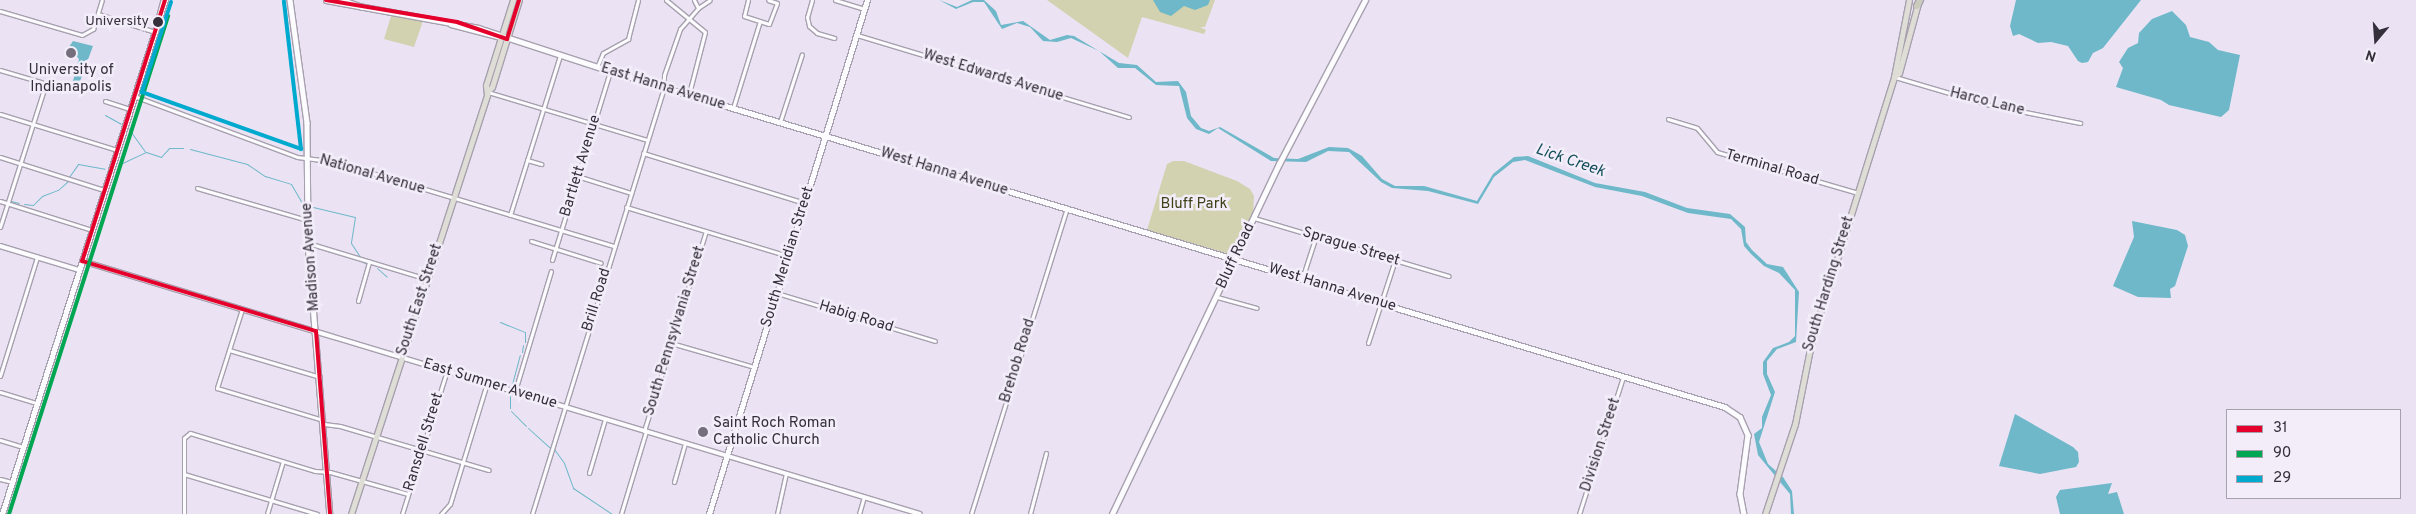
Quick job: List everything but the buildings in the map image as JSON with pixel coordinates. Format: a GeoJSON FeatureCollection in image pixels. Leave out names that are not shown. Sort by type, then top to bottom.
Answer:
{"type":"FeatureCollection","features":[{"type":"Feature","properties":{"kind":"main road"},"geometry":{"type":"LineString","coordinates":[[2,514],[164,0]]}},
{"type":"Feature","properties":{"kind":"main road","name":"East Hanna Avenue"},"geometry":{"type":"LineString","coordinates":[[326,0],[478,28],[507,39],[825,136]]}},
{"type":"Feature","properties":{"kind":"main road","name":"East Hanna Avenue"},"geometry":{"type":"LineString","coordinates":[[343,0],[362,6]]}},
{"type":"Feature","properties":{"kind":"main road","name":"South East Street"},"geometry":{"type":"LineString","coordinates":[[354,512],[401,356],[487,92],[486,85],[513,0]]}},
{"type":"Feature","properties":{"kind":"main road","name":"South East Street"},"geometry":{"type":"LineString","coordinates":[[487,92],[492,87],[519,0]]}},
{"type":"Feature","properties":{"kind":"main road","name":"South Meridian Street"},"geometry":{"type":"LineString","coordinates":[[708,514],[867,0]]}},
{"type":"Feature","properties":{"kind":"main road","name":"Bluff Road"},"geometry":{"type":"LineString","coordinates":[[1112,514],[1279,164],[1365,0]]}},
{"type":"Feature","properties":{"kind":"main road","name":"South Harding Street"},"geometry":{"type":"LineString","coordinates":[[1765,514],[1795,424],[1809,347],[1894,77],[1909,0]]}},
{"type":"Feature","properties":{"kind":"main road","name":"Madison Avenue"},"geometry":{"type":"LineString","coordinates":[[291,1],[307,122],[308,243],[330,514]]}},
{"type":"Feature","properties":{"kind":"main road","name":"South Harding Street"},"geometry":{"type":"LineString","coordinates":[[1894,77],[1899,73],[1919,2]]}},
{"type":"Feature","properties":{"kind":"main road","name":"West Hanna Avenue"},"geometry":{"type":"LineString","coordinates":[[825,136],[1727,408],[1740,417],[1749,440],[1740,494],[1744,514]]}},
{"type":"Feature","properties":{"kind":"street"},"geometry":{"type":"LineString","coordinates":[[0,11],[82,36],[92,30],[102,0]]}},
{"type":"Feature","properties":{"kind":"street"},"geometry":{"type":"LineString","coordinates":[[597,67],[604,52],[628,39],[638,0]]}},
{"type":"Feature","properties":{"kind":"street"},"geometry":{"type":"LineString","coordinates":[[666,0],[705,33],[689,94]]}},
{"type":"Feature","properties":{"kind":"street"},"geometry":{"type":"LineString","coordinates":[[694,0],[698,8]]}},
{"type":"Feature","properties":{"kind":"street","name":"Brill Road"},"geometry":{"type":"LineString","coordinates":[[532,514],[680,29],[698,8],[710,0]]}},
{"type":"Feature","properties":{"kind":"street"},"geometry":{"type":"LineString","coordinates":[[748,0],[743,15],[770,24],[776,3],[768,0]]}},
{"type":"Feature","properties":{"kind":"street"},"geometry":{"type":"LineString","coordinates":[[812,0],[807,20],[814,31],[834,38]]}},
{"type":"Feature","properties":{"kind":"street"},"geometry":{"type":"LineString","coordinates":[[834,0],[864,9]]}},
{"type":"Feature","properties":{"kind":"street"},"geometry":{"type":"LineString","coordinates":[[98,14],[154,32]]}},
{"type":"Feature","properties":{"kind":"street"},"geometry":{"type":"LineString","coordinates":[[733,108],[760,21]]}},
{"type":"Feature","properties":{"kind":"street","name":"West Edwards Avenue"},"geometry":{"type":"LineString","coordinates":[[857,35],[1129,116]]}},
{"type":"Feature","properties":{"kind":"street"},"geometry":{"type":"LineString","coordinates":[[780,122],[802,54]]}},
{"type":"Feature","properties":{"kind":"street"},"geometry":{"type":"LineString","coordinates":[[510,215],[560,55]]}},
{"type":"Feature","properties":{"kind":"street"},"geometry":{"type":"LineString","coordinates":[[0,70],[45,85],[0,227]]}},
{"type":"Feature","properties":{"kind":"street","name":"Bartlett Avenue"},"geometry":{"type":"LineString","coordinates":[[552,260],[610,71]]}},
{"type":"Feature","properties":{"kind":"street","name":"Harco Lane"},"geometry":{"type":"LineString","coordinates":[[1894,77],[1990,105],[2080,123]]}},
{"type":"Feature","properties":{"kind":"street"},"geometry":{"type":"LineString","coordinates":[[487,92],[647,140]]}},
{"type":"Feature","properties":{"kind":"street","name":"National Avenue"},"geometry":{"type":"LineString","coordinates":[[134,96],[308,158],[332,161],[614,246]]}},
{"type":"Feature","properties":{"kind":"street"},"geometry":{"type":"LineString","coordinates":[[105,101],[130,109]]}},
{"type":"Feature","properties":{"kind":"street"},"geometry":{"type":"LineString","coordinates":[[0,114],[117,150]]}},
{"type":"Feature","properties":{"kind":"street","name":"Terminal Road"},"geometry":{"type":"LineString","coordinates":[[1668,119],[1698,129],[1717,152],[1858,193]]}},
{"type":"Feature","properties":{"kind":"street"},"geometry":{"type":"LineString","coordinates":[[643,154],[805,203]]}},
{"type":"Feature","properties":{"kind":"street"},"geometry":{"type":"LineString","coordinates":[[0,157],[104,190]]}},
{"type":"Feature","properties":{"kind":"street"},"geometry":{"type":"LineString","coordinates":[[528,160],[541,164]]}},
{"type":"Feature","properties":{"kind":"street"},"geometry":{"type":"LineString","coordinates":[[577,176],[631,193]]}},
{"type":"Feature","properties":{"kind":"street"},"geometry":{"type":"LineString","coordinates":[[197,188],[307,220]]}},
{"type":"Feature","properties":{"kind":"street"},"geometry":{"type":"LineString","coordinates":[[0,201],[92,230]]}},
{"type":"Feature","properties":{"kind":"street"},"geometry":{"type":"LineString","coordinates":[[626,207],[788,256]]}},
{"type":"Feature","properties":{"kind":"street","name":"Brehob Road"},"geometry":{"type":"LineString","coordinates":[[971,514],[1067,208]]}},
{"type":"Feature","properties":{"kind":"street","name":"Sprague Street"},"geometry":{"type":"LineString","coordinates":[[1254,218],[1449,276]]}},
{"type":"Feature","properties":{"kind":"street","name":"South Pennsylvania Street"},"geometry":{"type":"LineString","coordinates":[[621,514],[671,342],[706,231]]}},
{"type":"Feature","properties":{"kind":"street"},"geometry":{"type":"LineString","coordinates":[[1302,279],[1316,236]]}},
{"type":"Feature","properties":{"kind":"street"},"geometry":{"type":"LineString","coordinates":[[532,242],[601,263]]}},
{"type":"Feature","properties":{"kind":"street"},"geometry":{"type":"LineString","coordinates":[[308,243],[427,279]]}},
{"type":"Feature","properties":{"kind":"street"},"geometry":{"type":"LineString","coordinates":[[0,246],[79,270]]}},
{"type":"Feature","properties":{"kind":"street"},"geometry":{"type":"LineString","coordinates":[[0,376],[38,257]]}},
{"type":"Feature","properties":{"kind":"street"},"geometry":{"type":"LineString","coordinates":[[1368,343],[1395,260]]}},
{"type":"Feature","properties":{"kind":"street","name":"East Sumner Avenue"},"geometry":{"type":"LineString","coordinates":[[82,261],[920,514]]}},
{"type":"Feature","properties":{"kind":"street"},"geometry":{"type":"LineString","coordinates":[[358,301],[369,262]]}},
{"type":"Feature","properties":{"kind":"street"},"geometry":{"type":"LineString","coordinates":[[514,391],[551,271]]}},
{"type":"Feature","properties":{"kind":"street","name":"Habig Road"},"geometry":{"type":"LineString","coordinates":[[777,292],[935,341]]}},
{"type":"Feature","properties":{"kind":"street"},"geometry":{"type":"LineString","coordinates":[[1217,297],[1257,308]]}},
{"type":"Feature","properties":{"kind":"street"},"geometry":{"type":"LineString","coordinates":[[242,309],[217,388],[324,422],[488,470]]}},
{"type":"Feature","properties":{"kind":"street"},"geometry":{"type":"LineString","coordinates":[[671,342],[754,367]]}},
{"type":"Feature","properties":{"kind":"street"},"geometry":{"type":"LineString","coordinates":[[229,350],[320,377]]}},
{"type":"Feature","properties":{"kind":"street","name":"Ransdell Street"},"geometry":{"type":"LineString","coordinates":[[402,514],[447,370]]}},
{"type":"Feature","properties":{"kind":"street","name":"Division Street"},"geometry":{"type":"LineString","coordinates":[[1579,514],[1623,376]]}},
{"type":"Feature","properties":{"kind":"street"},"geometry":{"type":"LineString","coordinates":[[441,514],[450,504],[487,383]]}},
{"type":"Feature","properties":{"kind":"street"},"geometry":{"type":"LineString","coordinates":[[0,392],[37,403]]}},
{"type":"Feature","properties":{"kind":"street"},"geometry":{"type":"LineString","coordinates":[[589,473],[605,419]]}},
{"type":"Feature","properties":{"kind":"street"},"geometry":{"type":"LineString","coordinates":[[184,514],[186,434],[408,494]]}},
{"type":"Feature","properties":{"kind":"street"},"geometry":{"type":"LineString","coordinates":[[0,440],[23,447]]}},
{"type":"Feature","properties":{"kind":"street"},"geometry":{"type":"LineString","coordinates":[[674,482],[685,443]]}},
{"type":"Feature","properties":{"kind":"street"},"geometry":{"type":"LineString","coordinates":[[1030,514],[1046,453]]}},
{"type":"Feature","properties":{"kind":"street"},"geometry":{"type":"LineString","coordinates":[[267,514],[283,461]]}},
{"type":"Feature","properties":{"kind":"street"},"geometry":{"type":"LineString","coordinates":[[777,514],[786,473]]}},
{"type":"Feature","properties":{"kind":"street"},"geometry":{"type":"LineString","coordinates":[[184,474],[317,514]]}},
{"type":"Feature","properties":{"kind":"street"},"geometry":{"type":"LineString","coordinates":[[0,478],[12,482]]}},
{"type":"Feature","properties":{"kind":"street"},"geometry":{"type":"LineString","coordinates":[[859,514],[864,497]]}},
{"type":"Feature","properties":{"kind":"green space"},"geometry":{"type":"Polygon","coordinates":[[[1047,0],[1215,0],[1205,27],[1200,27],[1206,30],[1204,34],[1142,17],[1128,58],[1047,0]]]}},
{"type":"Feature","properties":{"kind":"green space"},"geometry":{"type":"Polygon","coordinates":[[[391,16],[423,21],[414,47],[384,39],[391,16]]]}},
{"type":"Feature","properties":{"kind":"green space","name":"Bluff Park"},"geometry":{"type":"Polygon","coordinates":[[[1173,161],[1184,161],[1237,181],[1250,189],[1254,196],[1253,215],[1233,255],[1147,230],[1167,164],[1173,161]]]}},
{"type":"Feature","properties":{"kind":"water"},"geometry":{"type":"Polygon","coordinates":[[[939,0],[957,7],[972,0],[984,0],[996,11],[1001,25],[1023,21],[1050,40],[1067,35],[1074,36],[1099,51],[1071,38],[1057,42],[1043,41],[1030,27],[1017,23],[1002,29],[984,2],[973,2],[956,9],[939,0]]]}},
{"type":"Feature","properties":{"kind":"water"},"geometry":{"type":"Polygon","coordinates":[[[1153,0],[1210,0],[1208,5],[1195,10],[1184,6],[1171,16],[1160,12],[1153,0]]]}},
{"type":"Feature","properties":{"kind":"water"},"geometry":{"type":"Polygon","coordinates":[[[2016,0],[2141,0],[2103,48],[2093,53],[2088,62],[2082,63],[2078,61],[2068,46],[2051,42],[2038,43],[2019,34],[2013,36],[2010,26],[2016,0]]]}},
{"type":"Feature","properties":{"kind":"water"},"geometry":{"type":"Polygon","coordinates":[[[2172,11],[2186,25],[2190,37],[2209,42],[2218,50],[2240,55],[2229,110],[2221,117],[2169,105],[2161,100],[2116,87],[2123,68],[2119,62],[2128,48],[2138,43],[2139,33],[2152,19],[2172,11]]]}},
{"type":"Feature","properties":{"kind":"water"},"geometry":{"type":"Polygon","coordinates":[[[73,41],[93,46],[79,84],[73,81],[79,59],[69,47],[73,41]]]}},
{"type":"Feature","properties":{"kind":"water","name":"Lick Creek"},"geometry":{"type":"Polygon","coordinates":[[[1099,51],[1119,63],[1137,65],[1156,82],[1178,81],[1186,92],[1191,116],[1201,128],[1209,131],[1220,127],[1274,158],[1298,159],[1329,147],[1348,148],[1362,156],[1382,179],[1395,186],[1424,186],[1477,201],[1493,174],[1514,157],[1528,156],[1595,183],[1645,192],[1687,208],[1730,214],[1745,227],[1746,242],[1752,250],[1767,264],[1783,267],[1799,292],[1796,342],[1777,349],[1767,361],[1767,374],[1775,392],[1759,442],[1768,464],[1783,477],[1792,491],[1794,514],[1791,514],[1790,494],[1758,455],[1754,434],[1762,428],[1762,417],[1771,395],[1763,374],[1763,362],[1773,348],[1789,342],[1795,336],[1795,290],[1779,273],[1764,266],[1751,254],[1744,246],[1741,229],[1731,219],[1688,213],[1642,196],[1595,187],[1525,160],[1513,162],[1494,177],[1478,204],[1428,191],[1392,188],[1381,182],[1349,152],[1328,151],[1306,162],[1271,161],[1218,128],[1209,134],[1196,129],[1187,118],[1179,86],[1156,85],[1135,68],[1118,68],[1099,51]]]}},
{"type":"Feature","properties":{"kind":"water"},"geometry":{"type":"Polygon","coordinates":[[[2132,221],[2177,230],[2185,235],[2188,246],[2175,286],[2170,289],[2171,298],[2138,297],[2113,286],[2134,237],[2132,221]]]}},
{"type":"Feature","properties":{"kind":"water"},"geometry":{"type":"Polygon","coordinates":[[[2015,414],[2073,447],[2078,452],[2079,462],[2076,467],[2040,474],[1999,466],[2015,414]]]}},
{"type":"Feature","properties":{"kind":"water"},"geometry":{"type":"Polygon","coordinates":[[[2112,483],[2108,494],[2117,492],[2124,514],[2060,514],[2056,497],[2060,490],[2112,483]]]}},
{"type":"Feature","properties":{"kind":"waterway"},"geometry":{"type":"LineString","coordinates":[[105,115],[121,124]]}},
{"type":"Feature","properties":{"kind":"waterway"},"geometry":{"type":"LineString","coordinates":[[128,128],[145,151]]}},
{"type":"Feature","properties":{"kind":"waterway"},"geometry":{"type":"LineString","coordinates":[[118,165],[146,152],[161,157],[169,148],[183,148]]}},
{"type":"Feature","properties":{"kind":"waterway"},"geometry":{"type":"LineString","coordinates":[[190,149],[247,164],[265,176],[291,184],[301,201]]}},
{"type":"Feature","properties":{"kind":"waterway"},"geometry":{"type":"LineString","coordinates":[[69,177],[78,164],[105,169]]}},
{"type":"Feature","properties":{"kind":"waterway"},"geometry":{"type":"LineString","coordinates":[[24,204],[33,205],[42,196],[58,190],[68,181]]}},
{"type":"Feature","properties":{"kind":"waterway"},"geometry":{"type":"LineString","coordinates":[[11,201],[19,203]]}},
{"type":"Feature","properties":{"kind":"waterway"},"geometry":{"type":"LineString","coordinates":[[313,207],[355,217],[351,243],[360,257]]}},
{"type":"Feature","properties":{"kind":"waterway"},"geometry":{"type":"LineString","coordinates":[[359,260],[367,264]]}},
{"type":"Feature","properties":{"kind":"waterway"},"geometry":{"type":"LineString","coordinates":[[377,268],[387,277]]}},
{"type":"Feature","properties":{"kind":"waterway"},"geometry":{"type":"LineString","coordinates":[[500,322],[525,332],[525,342]]}},
{"type":"Feature","properties":{"kind":"waterway"},"geometry":{"type":"LineString","coordinates":[[522,352],[523,345]]}},
{"type":"Feature","properties":{"kind":"waterway"},"geometry":{"type":"LineString","coordinates":[[511,388],[520,355]]}},
{"type":"Feature","properties":{"kind":"waterway"},"geometry":{"type":"LineString","coordinates":[[510,392],[510,408]]}},
{"type":"Feature","properties":{"kind":"waterway"},"geometry":{"type":"LineString","coordinates":[[511,411],[526,426]]}},
{"type":"Feature","properties":{"kind":"waterway"},"geometry":{"type":"LineString","coordinates":[[528,428],[550,448]]}},
{"type":"Feature","properties":{"kind":"waterway"},"geometry":{"type":"LineString","coordinates":[[554,449],[564,463],[573,488],[612,514]]}},
{"type":"Feature","properties":{"kind":"transit line","name":"31"},"geometry":{"type":"LineString","coordinates":[[165,0],[82,261],[316,331],[330,514]]}},
{"type":"Feature","properties":{"kind":"transit line","name":"31"},"geometry":{"type":"LineString","coordinates":[[326,0],[457,22],[507,39],[519,0]]}},
{"type":"Feature","properties":{"kind":"transit line","name":"29"},"geometry":{"type":"LineString","coordinates":[[171,2],[142,92],[301,149],[284,1]]}},
{"type":"Feature","properties":{"kind":"transit line","name":"90"},"geometry":{"type":"LineString","coordinates":[[9,514],[168,16]]}},
{"type":"Feature","properties":{"kind":"place","name":"University"},"geometry":{"type":"Point","coordinates":[158,22]}},
{"type":"Feature","properties":{"kind":"place","name":"University of Indianapolis"},"geometry":{"type":"Point","coordinates":[71,53]}},
{"type":"Feature","properties":{"kind":"place","name":"Saint Roch Roman Catholic Church"},"geometry":{"type":"Point","coordinates":[703,432]}}]}
